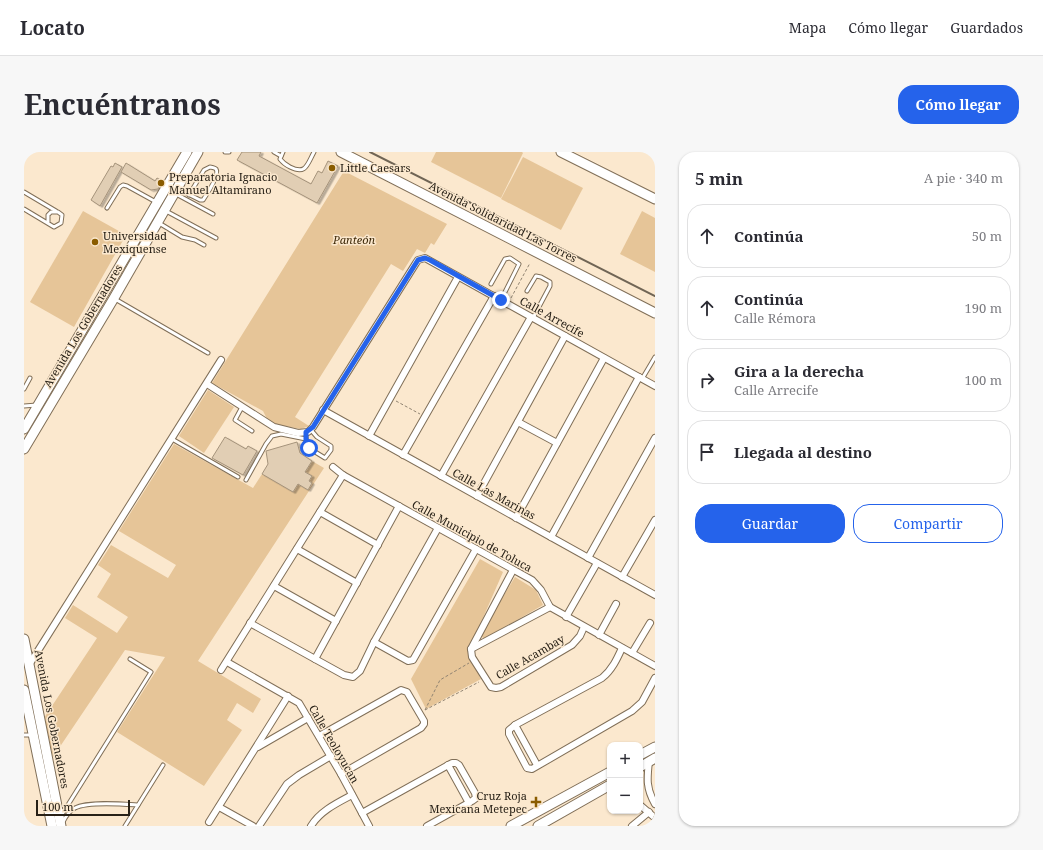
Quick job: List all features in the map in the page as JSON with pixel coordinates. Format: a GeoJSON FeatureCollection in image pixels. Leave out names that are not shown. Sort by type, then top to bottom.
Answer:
{"type":"FeatureCollection","features":[{"type":"Feature","properties":{"kind":"street","name":"Avenida Los Gobernadores"},"geometry":{"type":"LineString","coordinates":[[25,425],[187,152]]}},
{"type":"Feature","properties":{"kind":"street","name":"Avenida Los Gobernadores"},"geometry":{"type":"LineString","coordinates":[[24,449],[114,298],[198,152]]}},
{"type":"Feature","properties":{"kind":"street","name":"Avenida Solidaridad Las Torres"},"geometry":{"type":"LineString","coordinates":[[341,152],[653,311]]}},
{"type":"Feature","properties":{"kind":"street"},"geometry":{"type":"LineString","coordinates":[[561,152],[655,199]]}},
{"type":"Feature","properties":{"kind":"street","name":"Calle Arrecife"},"geometry":{"type":"LineString","coordinates":[[323,410],[418,260],[425,258],[655,386]]}},
{"type":"Feature","properties":{"kind":"street"},"geometry":{"type":"LineString","coordinates":[[369,436],[458,277]]}},
{"type":"Feature","properties":{"kind":"street"},"geometry":{"type":"LineString","coordinates":[[403,455],[494,296]]}},
{"type":"Feature","properties":{"kind":"street"},"geometry":{"type":"LineString","coordinates":[[441,476],[532,318]]}},
{"type":"Feature","properties":{"kind":"street"},"geometry":{"type":"LineString","coordinates":[[477,496],[565,336]]}},
{"type":"Feature","properties":{"kind":"street"},"geometry":{"type":"LineString","coordinates":[[74,343],[84,348]]}},
{"type":"Feature","properties":{"kind":"street"},"geometry":{"type":"LineString","coordinates":[[516,518],[604,358]]}},
{"type":"Feature","properties":{"kind":"street"},"geometry":{"type":"LineString","coordinates":[[29,665],[222,360]]}},
{"type":"Feature","properties":{"kind":"street"},"geometry":{"type":"LineString","coordinates":[[551,537],[640,378]]}},
{"type":"Feature","properties":{"kind":"street"},"geometry":{"type":"LineString","coordinates":[[207,384],[274,427],[298,433],[307,434],[323,410]]}},
{"type":"Feature","properties":{"kind":"street","name":"Calle Las Marinas"},"geometry":{"type":"LineString","coordinates":[[323,410],[655,595]]}},
{"type":"Feature","properties":{"kind":"street"},"geometry":{"type":"LineString","coordinates":[[518,422],[557,443]]}},
{"type":"Feature","properties":{"kind":"street"},"geometry":{"type":"LineString","coordinates":[[588,558],[655,438]]}},
{"type":"Feature","properties":{"kind":"street","name":"Calle Municipio de Toluca"},"geometry":{"type":"LineString","coordinates":[[333,467],[343,475],[476,549],[537,585],[550,608]]}},
{"type":"Feature","properties":{"kind":"street"},"geometry":{"type":"LineString","coordinates":[[221,670],[343,475]]}},
{"type":"Feature","properties":{"kind":"street"},"geometry":{"type":"LineString","coordinates":[[315,659],[399,506]]}},
{"type":"Feature","properties":{"kind":"street"},"geometry":{"type":"LineString","coordinates":[[320,512],[378,545]]}},
{"type":"Feature","properties":{"kind":"street"},"geometry":{"type":"LineString","coordinates":[[622,577],[655,520]]}},
{"type":"Feature","properties":{"kind":"street"},"geometry":{"type":"LineString","coordinates":[[250,623],[344,675],[353,677],[360,671],[374,642],[438,528]]}},
{"type":"Feature","properties":{"kind":"street"},"geometry":{"type":"LineString","coordinates":[[297,549],[357,583]]}},
{"type":"Feature","properties":{"kind":"street"},"geometry":{"type":"LineString","coordinates":[[374,642],[408,661],[413,660],[476,549]]}},
{"type":"Feature","properties":{"kind":"street"},"geometry":{"type":"LineString","coordinates":[[566,617],[597,563]]}},
{"type":"Feature","properties":{"kind":"street"},"geometry":{"type":"LineString","coordinates":[[471,649],[513,570]]}},
{"type":"Feature","properties":{"kind":"street"},"geometry":{"type":"LineString","coordinates":[[274,586],[336,621]]}},
{"type":"Feature","properties":{"kind":"street"},"geometry":{"type":"LineString","coordinates":[[598,635],[616,604]]}},
{"type":"Feature","properties":{"kind":"street"},"geometry":{"type":"LineString","coordinates":[[471,649],[550,608],[655,666]]}},
{"type":"Feature","properties":{"kind":"street"},"geometry":{"type":"LineString","coordinates":[[632,653],[650,622]]}},
{"type":"Feature","properties":{"kind":"street","name":"Calle Acambay"},"geometry":{"type":"LineString","coordinates":[[471,649],[470,652],[485,678],[491,687],[496,688],[501,687],[572,645],[580,636],[584,627]]}},
{"type":"Feature","properties":{"kind":"street","name":"Avenida Los Gobernadores"},"geometry":{"type":"LineString","coordinates":[[24,639],[29,665],[33,734]]}},
{"type":"Feature","properties":{"kind":"street"},"geometry":{"type":"LineString","coordinates":[[622,648],[614,664],[602,678],[511,728],[509,732],[526,767],[530,769],[538,765],[638,707],[655,678]]}},
{"type":"Feature","properties":{"kind":"street","name":"Calle Teoloyucan"},"geometry":{"type":"LineString","coordinates":[[227,662],[299,703],[331,756],[369,826]]}},
{"type":"Feature","properties":{"kind":"street","name":"Avenida Los Gobernadores"},"geometry":{"type":"LineString","coordinates":[[24,690],[26,711],[58,824]]}},
{"type":"Feature","properties":{"kind":"street"},"geometry":{"type":"LineString","coordinates":[[319,736],[401,690],[407,692],[422,717],[424,723],[422,728],[341,774]]}},
{"type":"Feature","properties":{"kind":"street"},"geometry":{"type":"LineString","coordinates":[[209,822],[257,748],[288,696]]}},
{"type":"Feature","properties":{"kind":"street"},"geometry":{"type":"LineString","coordinates":[[257,748],[308,718]]}},
{"type":"Feature","properties":{"kind":"street"},"geometry":{"type":"LineString","coordinates":[[516,725],[538,765]]}},
{"type":"Feature","properties":{"kind":"street"},"geometry":{"type":"LineString","coordinates":[[643,753],[655,747]]}},
{"type":"Feature","properties":{"kind":"street"},"geometry":{"type":"LineString","coordinates":[[259,826],[287,784],[331,756]]}},
{"type":"Feature","properties":{"kind":"street"},"geometry":{"type":"LineString","coordinates":[[643,765],[652,760]]}},
{"type":"Feature","properties":{"kind":"street"},"geometry":{"type":"LineString","coordinates":[[652,760],[647,778],[648,788],[655,804]]}},
{"type":"Feature","properties":{"kind":"street"},"geometry":{"type":"LineString","coordinates":[[362,813],[454,762],[458,764],[475,793],[476,798],[427,826]]}},
{"type":"Feature","properties":{"kind":"street"},"geometry":{"type":"LineString","coordinates":[[448,765],[469,803]]}},
{"type":"Feature","properties":{"kind":"street"},"geometry":{"type":"LineString","coordinates":[[511,826],[607,774]]}},
{"type":"Feature","properties":{"kind":"street"},"geometry":{"type":"LineString","coordinates":[[538,826],[607,787]]}},
{"type":"Feature","properties":{"kind":"street"},"geometry":{"type":"LineString","coordinates":[[310,826],[319,816],[352,795]]}},
{"type":"Feature","properties":{"kind":"street"},"geometry":{"type":"LineString","coordinates":[[219,807],[253,826]]}},
{"type":"Feature","properties":{"kind":"street"},"geometry":{"type":"LineString","coordinates":[[643,807],[655,818]]}},
{"type":"Feature","properties":{"kind":"street"},"geometry":{"type":"LineString","coordinates":[[541,810],[546,821]]}},
{"type":"Feature","properties":{"kind":"street"},"geometry":{"type":"LineString","coordinates":[[632,826],[649,812]]}},
{"type":"Feature","properties":{"kind":"lane"},"geometry":{"type":"LineString","coordinates":[[274,152],[281,156]]}},
{"type":"Feature","properties":{"kind":"lane"},"geometry":{"type":"LineString","coordinates":[[283,152],[280,159],[284,164],[298,171],[305,169],[314,152]]}},
{"type":"Feature","properties":{"kind":"lane"},"geometry":{"type":"LineString","coordinates":[[176,190],[200,200],[203,200],[216,177],[217,172],[215,168],[210,166],[204,170],[189,195]]}},
{"type":"Feature","properties":{"kind":"lane"},"geometry":{"type":"LineString","coordinates":[[107,208],[120,187],[123,185],[156,202]]}},
{"type":"Feature","properties":{"kind":"lane"},"geometry":{"type":"LineString","coordinates":[[176,190],[213,214]]}},
{"type":"Feature","properties":{"kind":"lane"},"geometry":{"type":"LineString","coordinates":[[24,192],[62,215],[61,223],[54,227],[48,222],[24,209]]}},
{"type":"Feature","properties":{"kind":"lane"},"geometry":{"type":"LineString","coordinates":[[164,210],[216,238]]}},
{"type":"Feature","properties":{"kind":"lane"},"geometry":{"type":"LineString","coordinates":[[48,222],[48,215],[51,212],[56,211]]}},
{"type":"Feature","properties":{"kind":"lane"},"geometry":{"type":"LineString","coordinates":[[157,222],[182,237],[196,240],[204,245]]}},
{"type":"Feature","properties":{"kind":"lane"},"geometry":{"type":"LineString","coordinates":[[491,284],[505,259],[510,258],[519,264],[501,300]]}},
{"type":"Feature","properties":{"kind":"lane"},"geometry":{"type":"LineString","coordinates":[[526,291],[536,276],[550,282],[550,286],[532,318]]}},
{"type":"Feature","properties":{"kind":"lane"},"geometry":{"type":"LineString","coordinates":[[114,298],[208,353]]}},
{"type":"Feature","properties":{"kind":"lane"},"geometry":{"type":"LineString","coordinates":[[640,378],[655,357]]}},
{"type":"Feature","properties":{"kind":"lane"},"geometry":{"type":"LineString","coordinates":[[24,389],[30,378]]}},
{"type":"Feature","properties":{"kind":"lane"},"geometry":{"type":"LineString","coordinates":[[24,406],[38,405]]}},
{"type":"Feature","properties":{"kind":"lane"},"geometry":{"type":"LineString","coordinates":[[242,407],[235,420],[252,431]]}},
{"type":"Feature","properties":{"kind":"lane"},"geometry":{"type":"LineString","coordinates":[[246,480],[272,436],[281,434],[307,434],[317,437],[330,445],[331,450],[326,457],[323,457],[307,447],[307,434]]}},
{"type":"Feature","properties":{"kind":"lane"},"geometry":{"type":"LineString","coordinates":[[172,438],[238,477]]}},
{"type":"Feature","properties":{"kind":"lane"},"geometry":{"type":"LineString","coordinates":[[58,824],[151,672],[130,659]]}},
{"type":"Feature","properties":{"kind":"lane"},"geometry":{"type":"LineString","coordinates":[[125,826],[163,765]]}},
{"type":"Feature","properties":{"kind":"lane"},"geometry":{"type":"LineString","coordinates":[[58,824],[71,811],[79,806],[92,804],[138,805]]}},
{"type":"Feature","properties":{"kind":"path"},"geometry":{"type":"LineString","coordinates":[[508,304],[530,263]]}},
{"type":"Feature","properties":{"kind":"path"},"geometry":{"type":"LineString","coordinates":[[390,398],[425,417]]}},
{"type":"Feature","properties":{"kind":"path"},"geometry":{"type":"LineString","coordinates":[[474,660],[440,680],[425,710],[485,678]]}},
{"type":"Feature","properties":{"kind":"green space"},"geometry":{"type":"Polygon","coordinates":[[[436,152],[523,153],[501,198],[431,162],[436,152]]]}},
{"type":"Feature","properties":{"kind":"green space"},"geometry":{"type":"Polygon","coordinates":[[[523,157],[583,188],[561,230],[501,199],[523,157]]]}},
{"type":"Feature","properties":{"kind":"green space","name":"Panteón"},"geometry":{"type":"Polygon","coordinates":[[[344,171],[447,224],[434,245],[431,243],[425,253],[417,249],[403,271],[391,264],[295,417],[309,426],[301,429],[274,424],[267,419],[263,411],[212,383],[344,171]]]}},
{"type":"Feature","properties":{"kind":"green space"},"geometry":{"type":"Polygon","coordinates":[[[83,211],[126,235],[74,327],[30,302],[83,211]]]}},
{"type":"Feature","properties":{"kind":"green space"},"geometry":{"type":"Polygon","coordinates":[[[642,211],[655,218],[655,272],[620,254],[642,211]]]}},
{"type":"Feature","properties":{"kind":"green space"},"geometry":{"type":"Polygon","coordinates":[[[208,390],[234,407],[204,453],[179,436],[208,390]]]}},
{"type":"Feature","properties":{"kind":"green space"},"geometry":{"type":"Polygon","coordinates":[[[174,444],[253,488],[262,474],[298,484],[308,490],[312,484],[309,481],[312,476],[305,472],[312,461],[324,468],[198,661],[261,699],[253,713],[237,703],[227,720],[242,730],[204,786],[117,732],[165,657],[125,650],[53,757],[44,718],[97,638],[65,618],[73,605],[117,633],[128,617],[97,597],[111,574],[98,565],[111,545],[168,578],[176,565],[119,531],[174,444]]]}},
{"type":"Feature","properties":{"kind":"green space"},"geometry":{"type":"Polygon","coordinates":[[[480,559],[503,572],[472,643],[471,659],[481,679],[426,709],[411,679],[480,559]]]}},
{"type":"Feature","properties":{"kind":"green space"},"geometry":{"type":"Polygon","coordinates":[[[515,577],[536,590],[543,605],[484,639],[480,634],[515,577]]]}},
{"type":"Feature","properties":{"kind":"building"},"geometry":{"type":"Polygon","coordinates":[[[242,152],[261,152],[259,156],[311,184],[318,171],[322,173],[328,161],[338,166],[317,203],[237,160],[242,152]]]}},
{"type":"Feature","properties":{"kind":"building"},"geometry":{"type":"Polygon","coordinates":[[[115,163],[122,167],[100,206],[91,200],[111,166],[113,167],[115,163]]]}},
{"type":"Feature","properties":{"kind":"building"},"geometry":{"type":"Polygon","coordinates":[[[126,163],[155,181],[157,178],[163,181],[158,189],[151,190],[121,172],[126,163]]]}},
{"type":"Feature","properties":{"kind":"building"},"geometry":{"type":"Polygon","coordinates":[[[225,437],[246,449],[248,446],[257,451],[243,475],[212,458],[225,437]]]}},
{"type":"Feature","properties":{"kind":"building"},"geometry":{"type":"Polygon","coordinates":[[[297,442],[300,453],[312,461],[305,472],[312,476],[309,481],[312,483],[308,490],[298,484],[293,492],[262,474],[268,464],[266,451],[297,442]]]}},
{"type":"Feature","properties":{"kind":"railway"},"geometry":{"type":"LineString","coordinates":[[370,152],[655,296]]}},
{"type":"Feature","properties":{"kind":"place","name":"Little Caesars"},"geometry":{"type":"Point","coordinates":[332,168]}},
{"type":"Feature","properties":{"kind":"place","name":"Preparatoria Ignacio Manuel Altamirano"},"geometry":{"type":"Point","coordinates":[161,183]}},
{"type":"Feature","properties":{"kind":"place","name":"Universidad Mexiquense"},"geometry":{"type":"Point","coordinates":[95,242]}},
{"type":"Feature","properties":{"kind":"place","name":"Cruz Roja Mexicana Metepec"},"geometry":{"type":"Point","coordinates":[536,802]}},
{"type":"Feature","properties":{"kind":"route"},"geometry":{"type":"LineString","coordinates":[[309,448],[307,447],[306,443],[306,432],[313,427],[418,260],[421,258],[430,260],[501,300]]}}]}
